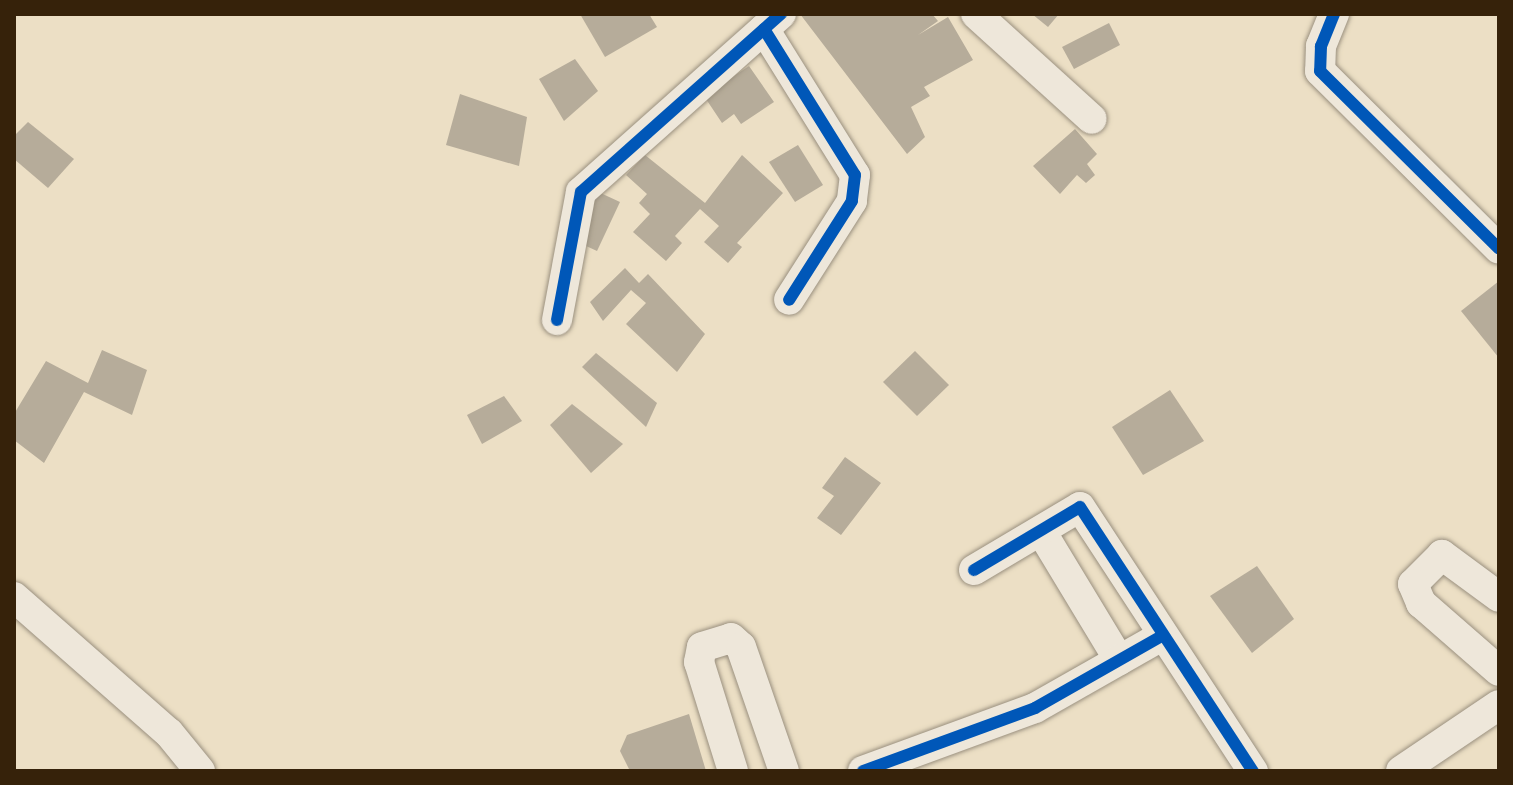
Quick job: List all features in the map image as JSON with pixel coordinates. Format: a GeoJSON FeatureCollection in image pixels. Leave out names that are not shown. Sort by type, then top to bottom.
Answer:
{"type":"FeatureCollection","features":[{"type":"Feature","properties":{"kind":"street"},"geometry":{"type":"LineString","coordinates":[[976,14],[1092,119]]}},
{"type":"Feature","properties":{"kind":"street"},"geometry":{"type":"LineString","coordinates":[[1334,14],[1321,46],[1320,71],[1499,249]]}},
{"type":"Feature","properties":{"kind":"street"},"geometry":{"type":"LineString","coordinates":[[557,320],[581,192],[772,22],[855,175],[852,201],[789,300]]}},
{"type":"Feature","properties":{"kind":"street"},"geometry":{"type":"LineString","coordinates":[[974,570],[1080,507],[1253,771]]}},
{"type":"Feature","properties":{"kind":"street"},"geometry":{"type":"LineString","coordinates":[[1041,531],[1119,660]]}},
{"type":"Feature","properties":{"kind":"street"},"geometry":{"type":"LineString","coordinates":[[1499,597],[1442,555],[1413,584],[1421,603],[1499,671]]}},
{"type":"Feature","properties":{"kind":"street"},"geometry":{"type":"LineString","coordinates":[[14,597],[169,733],[200,771]]}},
{"type":"Feature","properties":{"kind":"street"},"geometry":{"type":"LineString","coordinates":[[863,771],[1035,708],[1162,636]]}},
{"type":"Feature","properties":{"kind":"street"},"geometry":{"type":"LineString","coordinates":[[733,771],[699,662],[702,647],[731,638],[741,647],[784,771]]}},
{"type":"Feature","properties":{"kind":"street"},"geometry":{"type":"LineString","coordinates":[[1401,771],[1499,705]]}},
{"type":"Feature","properties":{"kind":"building"},"geometry":{"type":"Polygon","coordinates":[[[580,14],[649,14],[657,27],[605,57],[580,14]]]}},
{"type":"Feature","properties":{"kind":"building"},"geometry":{"type":"Polygon","coordinates":[[[800,14],[932,14],[938,21],[918,35],[948,17],[973,60],[924,87],[930,96],[911,107],[925,137],[907,154],[800,14]]]}},
{"type":"Feature","properties":{"kind":"building"},"geometry":{"type":"Polygon","coordinates":[[[1032,14],[1059,14],[1048,27],[1032,14]]]}},
{"type":"Feature","properties":{"kind":"building"},"geometry":{"type":"Polygon","coordinates":[[[1109,23],[1120,45],[1074,69],[1062,47],[1109,23]]]}},
{"type":"Feature","properties":{"kind":"building"},"geometry":{"type":"Polygon","coordinates":[[[575,59],[598,91],[564,121],[539,79],[575,59]]]}},
{"type":"Feature","properties":{"kind":"building"},"geometry":{"type":"Polygon","coordinates":[[[749,66],[774,102],[741,124],[734,114],[722,123],[704,96],[749,66]]]}},
{"type":"Feature","properties":{"kind":"building"},"geometry":{"type":"Polygon","coordinates":[[[460,94],[527,117],[519,166],[446,145],[460,94]]]}},
{"type":"Feature","properties":{"kind":"building"},"geometry":{"type":"Polygon","coordinates":[[[28,122],[74,159],[48,188],[14,159],[14,136],[28,122]]]}},
{"type":"Feature","properties":{"kind":"building"},"geometry":{"type":"Polygon","coordinates":[[[1075,129],[1097,154],[1087,164],[1095,175],[1086,183],[1077,175],[1060,194],[1033,166],[1075,129]]]}},
{"type":"Feature","properties":{"kind":"building"},"geometry":{"type":"Polygon","coordinates":[[[798,145],[823,185],[795,202],[769,162],[798,145]]]}},
{"type":"Feature","properties":{"kind":"building"},"geometry":{"type":"Polygon","coordinates":[[[645,155],[705,203],[742,155],[783,193],[737,243],[742,247],[728,263],[704,242],[719,226],[700,209],[675,236],[682,243],[666,261],[633,232],[650,214],[639,203],[647,194],[626,175],[645,155]]]}},
{"type":"Feature","properties":{"kind":"building"},"geometry":{"type":"Polygon","coordinates":[[[594,190],[620,202],[597,251],[571,239],[594,190]]]}},
{"type":"Feature","properties":{"kind":"building"},"geometry":{"type":"Polygon","coordinates":[[[625,268],[639,283],[648,274],[705,334],[677,372],[626,324],[646,303],[631,290],[603,321],[590,302],[625,268]]]}},
{"type":"Feature","properties":{"kind":"building"},"geometry":{"type":"Polygon","coordinates":[[[1499,281],[1499,358],[1461,311],[1499,281]]]}},
{"type":"Feature","properties":{"kind":"building"},"geometry":{"type":"Polygon","coordinates":[[[102,350],[147,370],[132,415],[84,392],[44,463],[14,440],[14,414],[46,361],[88,383],[102,350]]]}},
{"type":"Feature","properties":{"kind":"building"},"geometry":{"type":"Polygon","coordinates":[[[915,351],[949,385],[917,416],[883,382],[915,351]]]}},
{"type":"Feature","properties":{"kind":"building"},"geometry":{"type":"Polygon","coordinates":[[[596,353],[657,403],[646,427],[582,367],[596,353]]]}},
{"type":"Feature","properties":{"kind":"building"},"geometry":{"type":"Polygon","coordinates":[[[1170,390],[1204,441],[1143,475],[1112,427],[1170,390]]]}},
{"type":"Feature","properties":{"kind":"building"},"geometry":{"type":"Polygon","coordinates":[[[504,396],[522,421],[482,444],[467,415],[504,396]]]}},
{"type":"Feature","properties":{"kind":"building"},"geometry":{"type":"Polygon","coordinates":[[[572,404],[623,444],[591,473],[550,425],[572,404]]]}},
{"type":"Feature","properties":{"kind":"building"},"geometry":{"type":"Polygon","coordinates":[[[845,457],[881,483],[841,535],[817,518],[834,496],[822,488],[845,457]]]}},
{"type":"Feature","properties":{"kind":"building"},"geometry":{"type":"Polygon","coordinates":[[[1257,566],[1294,619],[1252,653],[1210,596],[1257,566]]]}},
{"type":"Feature","properties":{"kind":"building"},"geometry":{"type":"Polygon","coordinates":[[[689,714],[706,771],[630,771],[620,751],[627,735],[689,714]]]}},
{"type":"Feature","properties":{"kind":"cycle path"},"geometry":{"type":"LineString","coordinates":[[557,320],[581,192],[781,14]]}},
{"type":"Feature","properties":{"kind":"cycle path"},"geometry":{"type":"LineString","coordinates":[[1334,14],[1321,46],[1320,71],[1499,249]]}},
{"type":"Feature","properties":{"kind":"cycle path"},"geometry":{"type":"LineString","coordinates":[[764,29],[855,175],[852,201],[789,300]]}},
{"type":"Feature","properties":{"kind":"cycle path"},"geometry":{"type":"LineString","coordinates":[[974,570],[1080,507],[1253,771]]}},
{"type":"Feature","properties":{"kind":"cycle path"},"geometry":{"type":"LineString","coordinates":[[863,771],[1035,708],[1162,636]]}}]}
